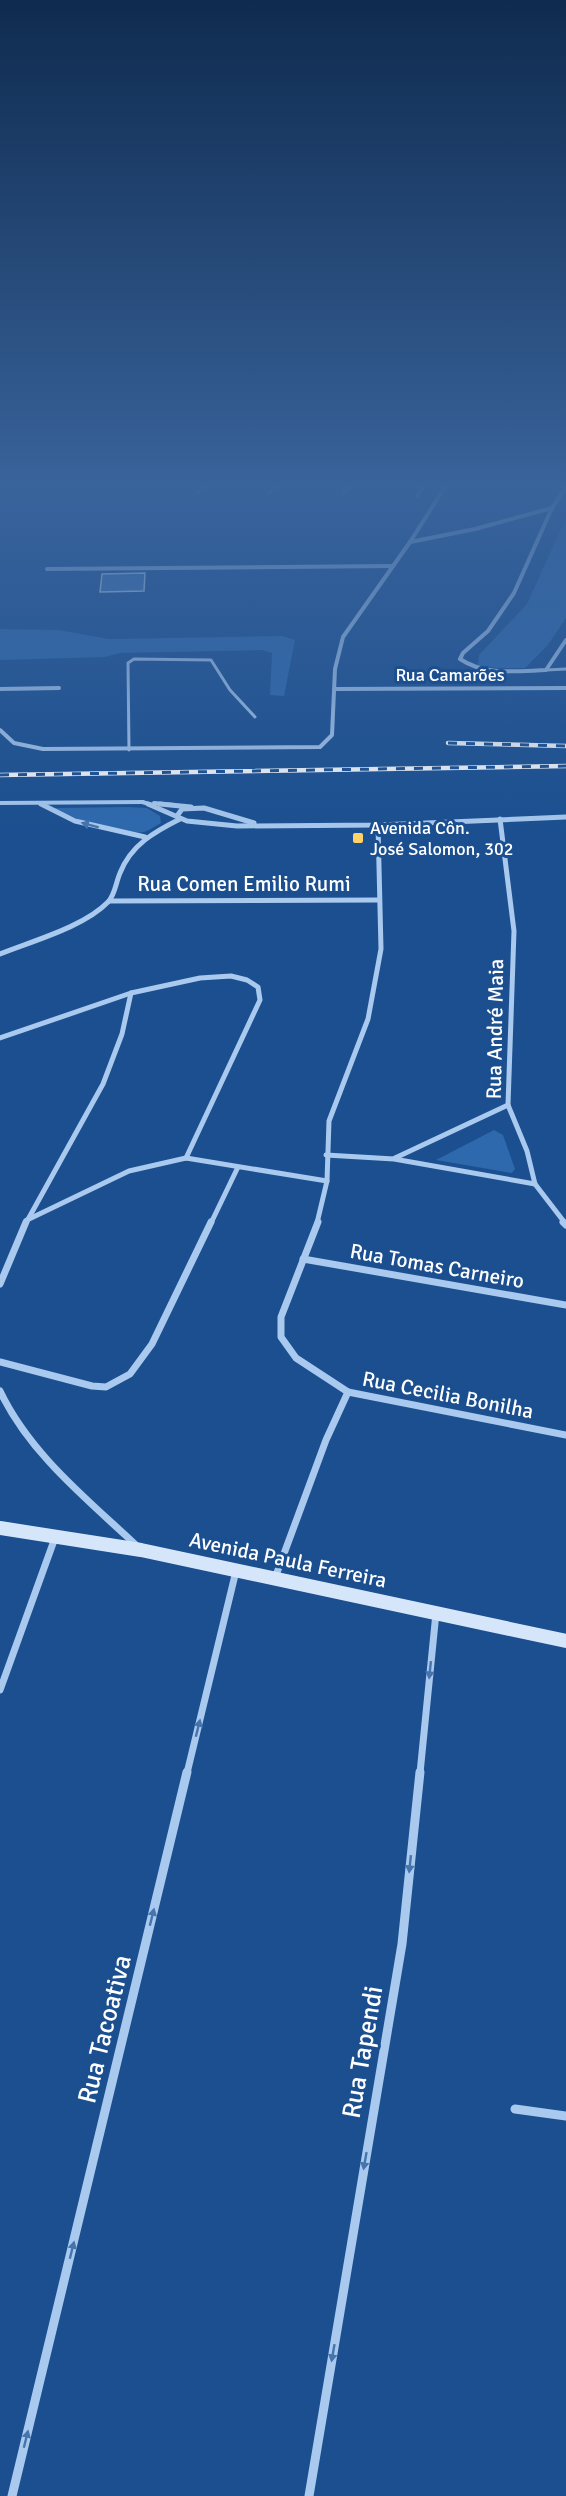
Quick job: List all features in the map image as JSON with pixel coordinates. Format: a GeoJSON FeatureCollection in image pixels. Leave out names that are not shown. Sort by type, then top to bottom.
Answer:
{"type":"FeatureCollection","features":[{"type":"Feature","properties":{"kind":"main road","name":"Avenida Paula Ferreira"},"geometry":{"type":"LineString","coordinates":[[0,1528],[141,1550],[566,1641]]}},
{"type":"Feature","properties":{"kind":"street"},"geometry":{"type":"LineString","coordinates":[[0,730],[14,743],[24,747],[129,750],[320,747],[332,735],[335,669],[343,637],[367,603]]}},
{"type":"Feature","properties":{"kind":"street"},"geometry":{"type":"LineString","coordinates":[[507,603],[489,631],[463,653],[460,659],[472,666],[496,670],[546,670],[566,640]]}},
{"type":"Feature","properties":{"kind":"street"},"geometry":{"type":"LineString","coordinates":[[0,689],[59,688]]}},
{"type":"Feature","properties":{"kind":"street","name":"Rua Camarões"},"geometry":{"type":"LineString","coordinates":[[335,689],[566,688]]}},
{"type":"Feature","properties":{"kind":"street"},"geometry":{"type":"LineString","coordinates":[[142,802],[179,817],[210,824],[378,825],[566,817]]}},
{"type":"Feature","properties":{"kind":"street"},"geometry":{"type":"LineString","coordinates":[[0,803],[142,802],[214,810],[224,815],[263,825]]}},
{"type":"Feature","properties":{"kind":"street"},"geometry":{"type":"LineString","coordinates":[[39,803],[75,821],[145,837]]}},
{"type":"Feature","properties":{"kind":"street"},"geometry":{"type":"LineString","coordinates":[[179,817],[179,811],[191,807]]}},
{"type":"Feature","properties":{"kind":"street"},"geometry":{"type":"LineString","coordinates":[[210,824],[221,820],[224,815]]}},
{"type":"Feature","properties":{"kind":"street"},"geometry":{"type":"LineString","coordinates":[[0,954],[68,925],[110,901],[122,866],[133,847],[145,837],[179,817]]}},
{"type":"Feature","properties":{"kind":"street","name":"Rua André Maia"},"geometry":{"type":"LineString","coordinates":[[500,819],[514,931],[508,1106],[527,1151],[535,1184],[566,1226]]}},
{"type":"Feature","properties":{"kind":"street","name":"Rua Cecilia Bonilha"},"geometry":{"type":"LineString","coordinates":[[378,825],[381,949],[368,1019],[329,1121],[327,1181],[321,1213],[281,1317],[281,1337],[296,1358],[348,1392],[566,1435]]}},
{"type":"Feature","properties":{"kind":"street","name":"Rua Comen Emilio Rumi"},"geometry":{"type":"LineString","coordinates":[[110,901],[379,900]]}},
{"type":"Feature","properties":{"kind":"street"},"geometry":{"type":"LineString","coordinates":[[0,1038],[131,993],[200,978],[231,976],[247,980],[258,987],[260,1000],[186,1158]]}},
{"type":"Feature","properties":{"kind":"street"},"geometry":{"type":"LineString","coordinates":[[0,1284],[27,1221],[103,1084],[122,1034],[131,993]]}},
{"type":"Feature","properties":{"kind":"street"},"geometry":{"type":"LineString","coordinates":[[394,1159],[508,1106]]}},
{"type":"Feature","properties":{"kind":"street"},"geometry":{"type":"LineString","coordinates":[[327,1155],[394,1159],[535,1184]]}},
{"type":"Feature","properties":{"kind":"street"},"geometry":{"type":"LineString","coordinates":[[27,1221],[129,1170],[186,1158],[327,1181]]}},
{"type":"Feature","properties":{"kind":"street"},"geometry":{"type":"LineString","coordinates":[[0,1362],[92,1386],[105,1387],[117,1383],[130,1374],[152,1344],[237,1167]]}},
{"type":"Feature","properties":{"kind":"street","name":"Rua Tomas Carneiro"},"geometry":{"type":"LineString","coordinates":[[303,1259],[566,1305]]}},
{"type":"Feature","properties":{"kind":"street"},"geometry":{"type":"LineString","coordinates":[[0,1391],[5,1407],[37,1449],[141,1550]]}},
{"type":"Feature","properties":{"kind":"street"},"geometry":{"type":"LineString","coordinates":[[274,1578],[326,1440],[348,1392]]}},
{"type":"Feature","properties":{"kind":"street"},"geometry":{"type":"LineString","coordinates":[[0,1690],[56,1535]]}},
{"type":"Feature","properties":{"kind":"street","name":"Rua Tacoativa"},"geometry":{"type":"LineString","coordinates":[[12,2496],[236,1571]]}},
{"type":"Feature","properties":{"kind":"street","name":"Rua Tapendi"},"geometry":{"type":"LineString","coordinates":[[309,2496],[402,1944],[436,1612]]}},
{"type":"Feature","properties":{"kind":"street"},"geometry":{"type":"LineString","coordinates":[[515,2109],[566,2116]]}},
{"type":"Feature","properties":{"kind":"lane"},"geometry":{"type":"LineString","coordinates":[[129,750],[128,663],[134,659],[211,660],[230,690],[255,717]]}},
{"type":"Feature","properties":{"kind":"lane"},"geometry":{"type":"LineString","coordinates":[[546,670],[566,669]]}},
{"type":"Feature","properties":{"kind":"shaded area"},"geometry":{"type":"Polygon","coordinates":[[[566,603],[566,618],[547,646],[525,668],[478,665],[479,655],[527,604],[566,603]]]}},
{"type":"Feature","properties":{"kind":"shaded area"},"geometry":{"type":"Polygon","coordinates":[[[0,629],[59,630],[109,639],[282,636],[295,640],[284,696],[270,695],[272,653],[262,650],[120,653],[105,657],[0,660],[0,629]]]}},
{"type":"Feature","properties":{"kind":"shaded area"},"geometry":{"type":"Polygon","coordinates":[[[54,808],[147,808],[160,816],[161,823],[144,832],[123,832],[86,822],[54,808]]]}},
{"type":"Feature","properties":{"kind":"shaded area"},"geometry":{"type":"Polygon","coordinates":[[[494,1130],[503,1135],[515,1169],[512,1173],[436,1160],[494,1130]]]}},
{"type":"Feature","properties":{"kind":"railway"},"geometry":{"type":"LineString","coordinates":[[448,743],[566,746]]}},
{"type":"Feature","properties":{"kind":"railway"},"geometry":{"type":"LineString","coordinates":[[0,775],[566,766]]}},
{"type":"Feature","properties":{"kind":"place","name":"Avenida Côn. José Salomon, 302"},"geometry":{"type":"Point","coordinates":[358,838]}}]}
